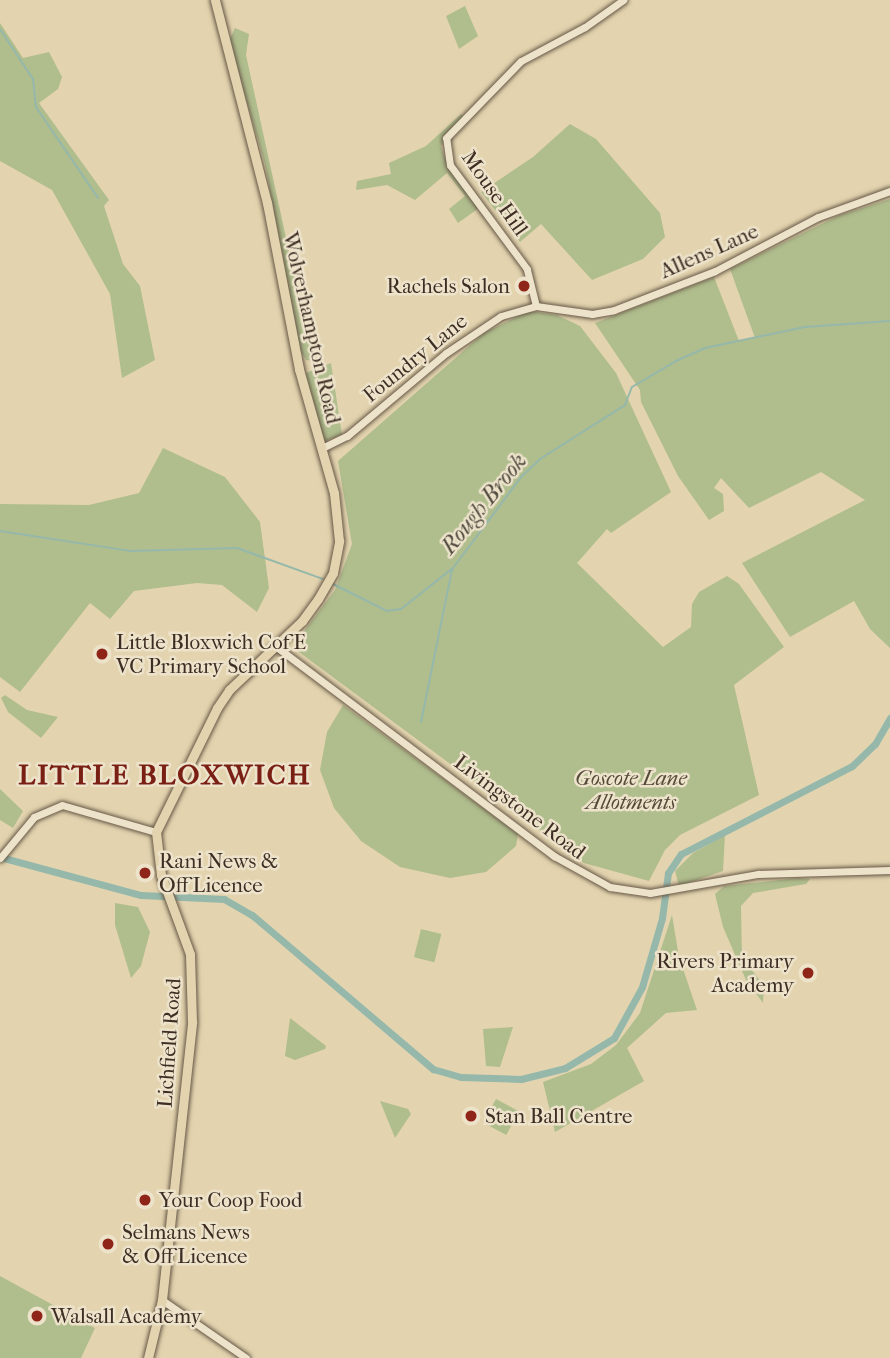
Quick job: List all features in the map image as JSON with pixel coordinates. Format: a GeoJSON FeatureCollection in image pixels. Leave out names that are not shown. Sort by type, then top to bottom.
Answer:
{"type":"FeatureCollection","features":[{"type":"Feature","properties":{"kind":"main road","name":"Wolverhampton Road"},"geometry":{"type":"LineString","coordinates":[[215,0],[264,190],[299,369],[323,448],[338,516],[333,573],[302,621],[274,645]]}},
{"type":"Feature","properties":{"kind":"main road"},"geometry":{"type":"LineString","coordinates":[[156,832],[217,709],[274,645]]}},
{"type":"Feature","properties":{"kind":"main road","name":"Lichfield Road"},"geometry":{"type":"LineString","coordinates":[[148,1358],[162,1300],[192,1022],[190,954],[158,863],[156,832]]}},
{"type":"Feature","properties":{"kind":"street","name":"Mouse Hill"},"geometry":{"type":"LineString","coordinates":[[536,306],[527,269],[450,165],[444,146],[455,126],[521,61],[585,27],[623,0]]}},
{"type":"Feature","properties":{"kind":"street","name":"Allens Lane"},"geometry":{"type":"LineString","coordinates":[[536,306],[592,314],[614,310],[715,271],[818,217],[890,191]]}},
{"type":"Feature","properties":{"kind":"street","name":"Foundry Lane"},"geometry":{"type":"LineString","coordinates":[[323,448],[347,436],[481,327],[519,309],[536,306]]}},
{"type":"Feature","properties":{"kind":"street","name":"Livingstone Road"},"geometry":{"type":"LineString","coordinates":[[274,645],[575,872],[610,887],[650,893],[676,891],[758,874],[890,870]]}},
{"type":"Feature","properties":{"kind":"street"},"geometry":{"type":"LineString","coordinates":[[0,858],[34,817],[62,805],[156,832]]}},
{"type":"Feature","properties":{"kind":"street"},"geometry":{"type":"LineString","coordinates":[[162,1300],[246,1358]]}},
{"type":"Feature","properties":{"kind":"green space"},"geometry":{"type":"Polygon","coordinates":[[[465,6],[478,36],[459,49],[446,16],[465,6]]]}},
{"type":"Feature","properties":{"kind":"green space"},"geometry":{"type":"Polygon","coordinates":[[[0,23],[23,58],[49,52],[62,77],[58,89],[39,103],[109,200],[104,206],[123,264],[140,286],[155,360],[122,378],[110,294],[52,190],[0,161],[0,23]]]}},
{"type":"Feature","properties":{"kind":"green space"},"geometry":{"type":"Polygon","coordinates":[[[235,28],[249,34],[246,55],[308,338],[319,353],[315,361],[306,360],[300,350],[265,164],[229,41],[235,28]]]}},
{"type":"Feature","properties":{"kind":"green space"},"geometry":{"type":"Polygon","coordinates":[[[461,114],[464,116],[441,146],[446,161],[479,208],[458,223],[449,209],[465,196],[447,173],[415,200],[387,185],[356,190],[357,181],[391,174],[389,163],[426,146],[461,114]]]}},
{"type":"Feature","properties":{"kind":"green space"},"geometry":{"type":"Polygon","coordinates":[[[570,124],[596,139],[660,213],[665,237],[643,259],[592,280],[541,224],[520,242],[481,192],[533,157],[570,124]]]}},
{"type":"Feature","properties":{"kind":"green space"},"geometry":{"type":"Polygon","coordinates":[[[890,199],[890,648],[870,629],[854,601],[790,637],[742,563],[865,500],[821,472],[749,508],[721,478],[714,488],[723,494],[724,511],[709,520],[678,476],[641,402],[640,390],[595,323],[714,277],[739,341],[755,338],[730,269],[838,216],[890,199]]]}},
{"type":"Feature","properties":{"kind":"green space","name":"Goscote Lane Allotments"},"geometry":{"type":"Polygon","coordinates":[[[529,311],[557,315],[580,326],[616,373],[671,492],[611,533],[607,529],[577,563],[663,647],[691,627],[692,604],[699,592],[727,576],[739,584],[784,647],[734,685],[759,795],[680,835],[665,850],[649,881],[584,863],[299,652],[295,643],[335,590],[352,544],[338,461],[484,333],[529,311]]]}},
{"type":"Feature","properties":{"kind":"green space"},"geometry":{"type":"Polygon","coordinates":[[[331,363],[342,435],[325,441],[314,414],[306,373],[331,363]]]}},
{"type":"Feature","properties":{"kind":"green space"},"geometry":{"type":"Polygon","coordinates":[[[163,448],[225,477],[260,522],[269,588],[257,612],[222,585],[197,583],[134,591],[110,619],[90,603],[20,692],[0,677],[0,504],[89,505],[139,493],[163,448]]]}},
{"type":"Feature","properties":{"kind":"green space"},"geometry":{"type":"Polygon","coordinates":[[[5,695],[27,710],[58,717],[41,738],[8,712],[1,698],[5,695]]]}},
{"type":"Feature","properties":{"kind":"green space"},"geometry":{"type":"Polygon","coordinates":[[[343,705],[518,834],[516,846],[486,872],[450,878],[400,867],[361,841],[334,808],[320,770],[327,732],[343,705]]]}},
{"type":"Feature","properties":{"kind":"green space"},"geometry":{"type":"Polygon","coordinates":[[[0,789],[23,811],[13,828],[0,820],[0,789]]]}},
{"type":"Feature","properties":{"kind":"green space"},"geometry":{"type":"Polygon","coordinates":[[[725,835],[723,871],[679,886],[675,871],[693,853],[725,835]]]}},
{"type":"Feature","properties":{"kind":"green space"},"geometry":{"type":"Polygon","coordinates":[[[810,879],[806,884],[753,893],[741,906],[742,957],[764,986],[763,1003],[746,980],[723,927],[715,894],[724,886],[810,879]]]}},
{"type":"Feature","properties":{"kind":"green space"},"geometry":{"type":"Polygon","coordinates":[[[115,903],[138,907],[150,932],[141,966],[131,978],[115,925],[115,903]]]}},
{"type":"Feature","properties":{"kind":"green space"},"geometry":{"type":"Polygon","coordinates":[[[672,915],[679,957],[697,1010],[666,1013],[627,1048],[644,1081],[555,1132],[543,1082],[591,1064],[616,1045],[640,1013],[672,915]]]}},
{"type":"Feature","properties":{"kind":"green space"},"geometry":{"type":"Polygon","coordinates":[[[421,929],[441,934],[434,962],[414,957],[421,929]]]}},
{"type":"Feature","properties":{"kind":"green space"},"geometry":{"type":"Polygon","coordinates":[[[290,1018],[326,1046],[325,1049],[295,1060],[285,1056],[290,1018]]]}},
{"type":"Feature","properties":{"kind":"green space"},"geometry":{"type":"Polygon","coordinates":[[[513,1027],[500,1067],[486,1066],[483,1029],[513,1027]]]}},
{"type":"Feature","properties":{"kind":"green space"},"geometry":{"type":"Polygon","coordinates":[[[496,1099],[519,1111],[506,1135],[483,1123],[496,1099]]]}},
{"type":"Feature","properties":{"kind":"green space"},"geometry":{"type":"Polygon","coordinates":[[[380,1101],[408,1109],[411,1114],[395,1138],[380,1101]]]}},
{"type":"Feature","properties":{"kind":"green space","name":"Walsall Academy"},"geometry":{"type":"Polygon","coordinates":[[[0,1276],[95,1328],[81,1358],[0,1358],[0,1276]]]}},
{"type":"Feature","properties":{"kind":"waterway"},"geometry":{"type":"LineString","coordinates":[[0,29],[33,79],[36,107],[98,198]]}},
{"type":"Feature","properties":{"kind":"waterway","name":"Rough Brook"},"geometry":{"type":"LineString","coordinates":[[333,584],[387,611],[401,609],[453,568],[521,477],[540,459],[625,405],[632,387],[676,361],[705,348],[805,327],[890,321]]}},
{"type":"Feature","properties":{"kind":"waterway","name":"Rough Brook"},"geometry":{"type":"LineString","coordinates":[[0,531],[131,551],[237,548],[323,579]]}},
{"type":"Feature","properties":{"kind":"waterway"},"geometry":{"type":"LineString","coordinates":[[421,722],[452,570]]}},
{"type":"Feature","properties":{"kind":"waterway"},"geometry":{"type":"LineString","coordinates":[[0,857],[141,895],[224,899],[252,915],[433,1069],[461,1077],[521,1079],[565,1068],[614,1038],[642,987],[662,918],[668,873],[681,854],[852,766],[875,744],[890,718]]}},
{"type":"Feature","properties":{"kind":"place","name":"Rachels Salon"},"geometry":{"type":"Point","coordinates":[524,286]}},
{"type":"Feature","properties":{"kind":"place","name":"Little Bloxwich CofE VC Primary School"},"geometry":{"type":"Point","coordinates":[102,654]}},
{"type":"Feature","properties":{"kind":"place","name":"Rani News & Off Licence"},"geometry":{"type":"Point","coordinates":[145,873]}},
{"type":"Feature","properties":{"kind":"place","name":"Rivers Primary Academy"},"geometry":{"type":"Point","coordinates":[808,973]}},
{"type":"Feature","properties":{"kind":"place","name":"Stan Ball Centre"},"geometry":{"type":"Point","coordinates":[471,1116]}},
{"type":"Feature","properties":{"kind":"place","name":"Your Coop Food"},"geometry":{"type":"Point","coordinates":[145,1200]}},
{"type":"Feature","properties":{"kind":"place","name":"Selmans News & Off Licence"},"geometry":{"type":"Point","coordinates":[108,1244]}},
{"type":"Feature","properties":{"kind":"place","name":"Walsall Academy"},"geometry":{"type":"Point","coordinates":[37,1316]}},
{"type":"Feature","properties":{"kind":"district","name":"LITTLE BLOXWICH"},"geometry":{"type":"Point","coordinates":[165,775]}}]}
